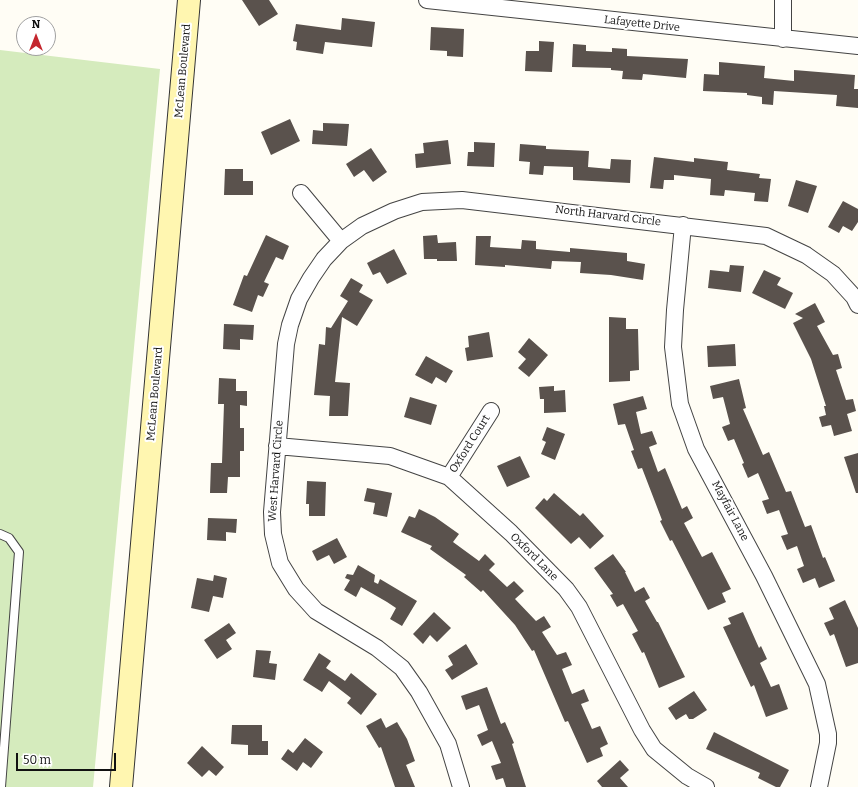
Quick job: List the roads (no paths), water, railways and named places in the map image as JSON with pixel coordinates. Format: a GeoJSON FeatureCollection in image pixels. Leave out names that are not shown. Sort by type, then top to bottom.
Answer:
{"type":"FeatureCollection","features":[{"type":"Feature","properties":{"kind":"main road","name":"McLean Boulevard"},"geometry":{"type":"LineString","coordinates":[[121,787],[189,0]]}},
{"type":"Feature","properties":{"kind":"street","name":"Lafayette Drive"},"geometry":{"type":"LineString","coordinates":[[427,0],[858,46]]}},
{"type":"Feature","properties":{"kind":"street"},"geometry":{"type":"LineString","coordinates":[[783,0],[783,39]]}},
{"type":"Feature","properties":{"kind":"street"},"geometry":{"type":"LineString","coordinates":[[301,193],[341,241]]}},
{"type":"Feature","properties":{"kind":"street","name":"North Harvard Circle"},"geometry":{"type":"LineString","coordinates":[[341,241],[362,226],[394,211],[422,202],[442,200],[485,202],[683,225],[766,236],[806,255],[833,274],[854,297],[858,305]]}},
{"type":"Feature","properties":{"kind":"street","name":"Mayfair Lane"},"geometry":{"type":"LineString","coordinates":[[683,225],[674,310],[673,347],[680,404],[696,449],[764,576],[817,684],[828,734],[828,743],[819,787]]}},
{"type":"Feature","properties":{"kind":"street","name":"West Harvard Circle"},"geometry":{"type":"LineString","coordinates":[[341,241],[324,259],[311,278],[299,299],[290,325],[286,344],[277,446],[272,512],[273,534],[280,563],[296,589],[316,611],[377,648],[402,668],[419,692],[448,744],[461,787]]}},
{"type":"Feature","properties":{"kind":"street","name":"Oxford Court"},"geometry":{"type":"LineString","coordinates":[[449,477],[491,411]]}},
{"type":"Feature","properties":{"kind":"street","name":"Oxford Lane"},"geometry":{"type":"LineString","coordinates":[[277,446],[390,456],[449,477],[511,533],[566,588],[590,627],[642,730],[654,749],[687,776],[706,787]]}},
{"type":"Feature","properties":{"kind":"lane"},"geometry":{"type":"LineString","coordinates":[[0,534],[9,538],[19,552],[4,708],[1,787]]}}]}
